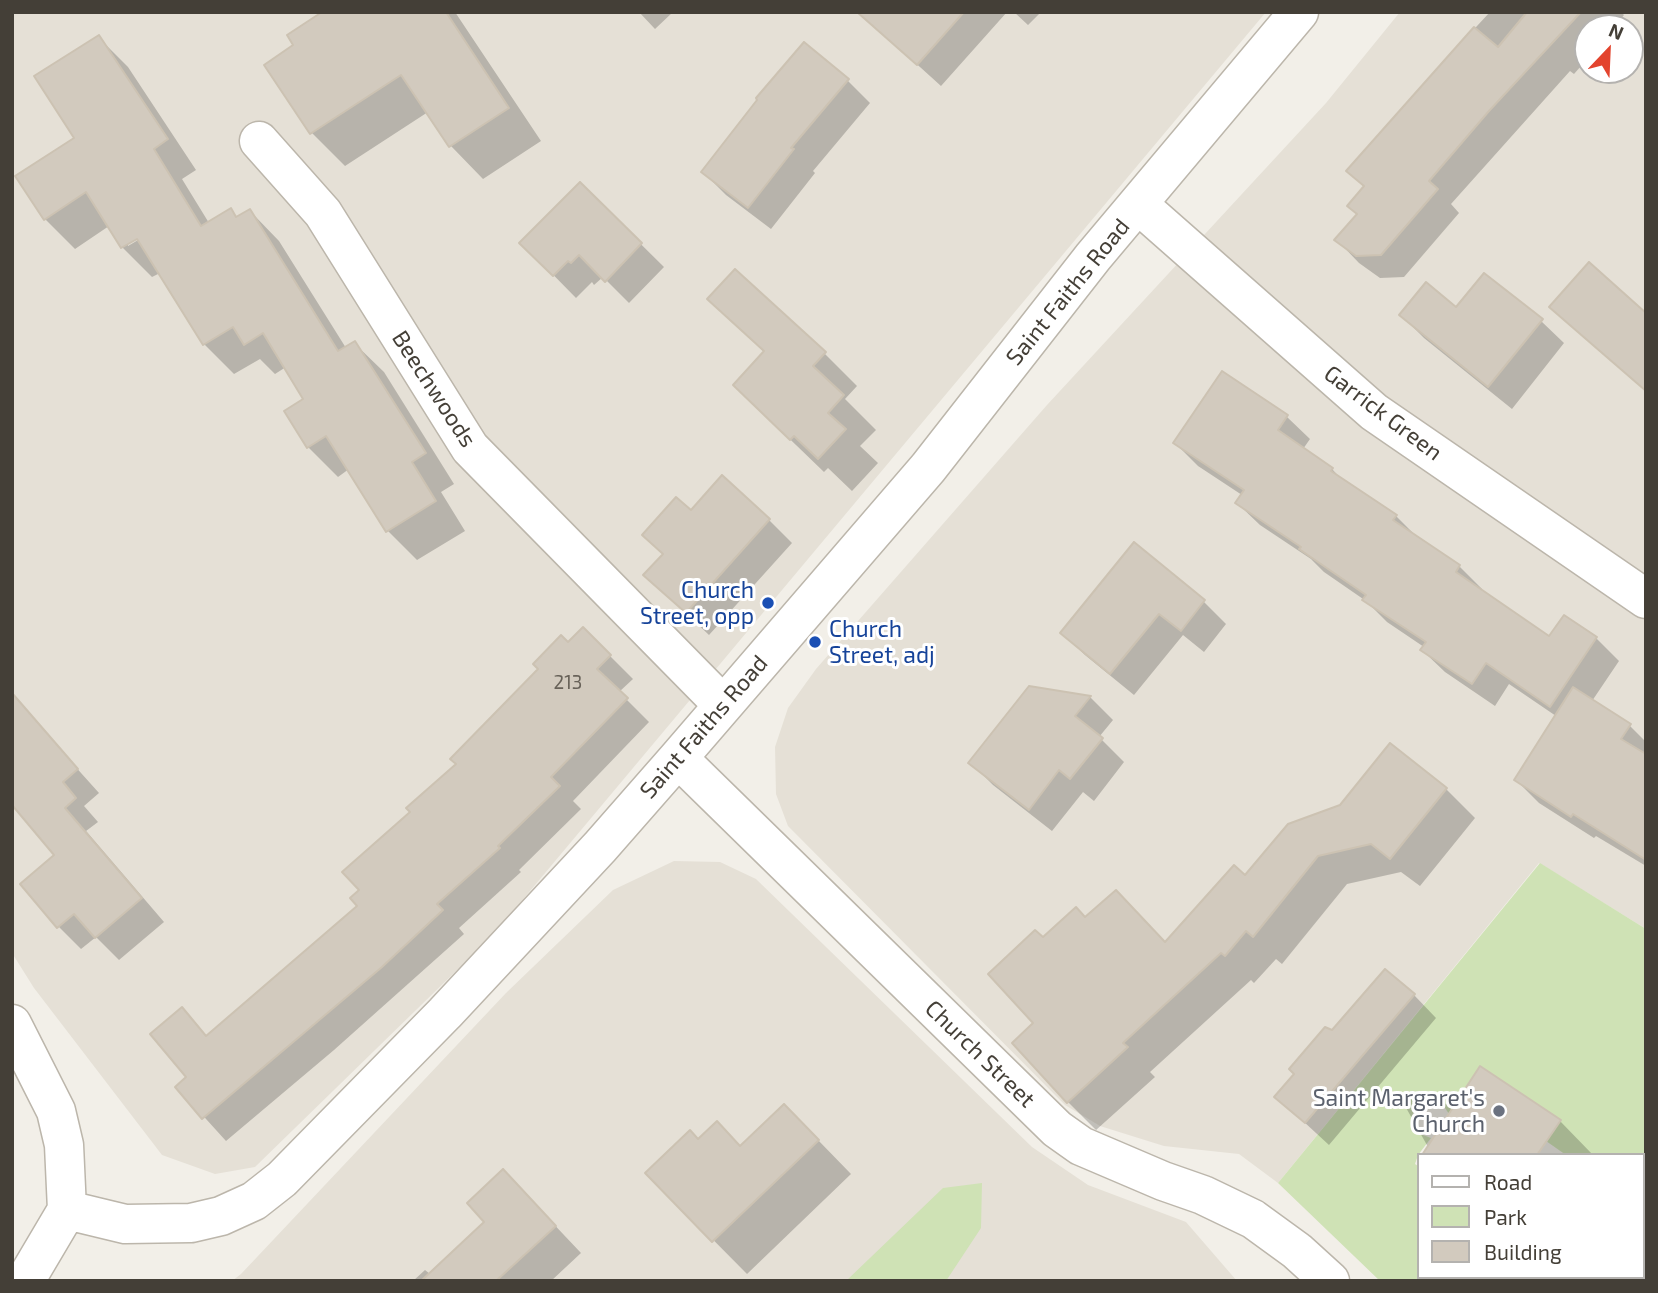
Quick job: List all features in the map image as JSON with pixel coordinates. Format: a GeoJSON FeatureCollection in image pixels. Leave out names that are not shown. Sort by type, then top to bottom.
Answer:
{"type":"FeatureCollection","features":[{"type":"Feature","properties":{"kind":"street","name":"Saint Faiths Road"},"geometry":{"type":"LineString","coordinates":[[67,1210],[125,1224],[191,1223],[221,1216],[254,1202],[282,1179],[445,1013],[600,847],[678,758],[928,468],[1093,257],[1299,12]]}},
{"type":"Feature","properties":{"kind":"street","name":"Beechwoods"},"geometry":{"type":"LineString","coordinates":[[259,141],[323,214],[470,448],[723,705]]}},
{"type":"Feature","properties":{"kind":"street","name":"Garrick Green"},"geometry":{"type":"LineString","coordinates":[[1139,205],[1374,412],[1646,599]]}},
{"type":"Feature","properties":{"kind":"street","name":"Church Street"},"geometry":{"type":"LineString","coordinates":[[678,758],[1057,1129],[1081,1146],[1203,1195],[1253,1219],[1297,1251],[1330,1281]]}},
{"type":"Feature","properties":{"kind":"street"},"geometry":{"type":"LineString","coordinates":[[12,1024],[56,1111],[64,1145],[67,1210],[25,1281]]}},
{"type":"Feature","properties":{"kind":"shaded area"},"geometry":{"type":"Polygon","coordinates":[[[12,12],[1266,12],[494,934],[255,1167],[215,1174],[162,1155],[34,988],[12,953],[12,12]]]}},
{"type":"Feature","properties":{"kind":"shaded area"},"geometry":{"type":"Polygon","coordinates":[[[1400,12],[1646,12],[1646,929],[1539,863],[1278,1183],[1239,1154],[1164,1146],[1100,1126],[1065,1105],[788,826],[776,794],[775,747],[788,708],[816,669],[1047,405],[1326,103],[1400,12]]]}},
{"type":"Feature","properties":{"kind":"shaded area"},"geometry":{"type":"Polygon","coordinates":[[[674,861],[720,862],[756,879],[1032,1147],[1088,1185],[1186,1222],[1237,1281],[232,1281],[506,993],[613,890],[674,861]]]}},
{"type":"Feature","properties":{"kind":"green space"},"geometry":{"type":"Polygon","coordinates":[[[1540,863],[1646,929],[1644,1269],[1644,1153],[1563,1153],[1546,1141],[1449,1114],[1441,1102],[1427,1100],[1415,1107],[1411,1120],[1418,1133],[1431,1138],[1420,1153],[1416,1153],[1416,1279],[1637,1279],[1636,1281],[1380,1281],[1278,1183],[1540,863]]]}},
{"type":"Feature","properties":{"kind":"green space"},"geometry":{"type":"Polygon","coordinates":[[[982,1183],[981,1228],[946,1281],[846,1281],[943,1188],[982,1183]]]}},
{"type":"Feature","properties":{"kind":"building"},"geometry":{"type":"Polygon","coordinates":[[[322,12],[446,12],[509,108],[449,147],[401,75],[310,134],[264,65],[293,45],[287,35],[322,12]]]}},
{"type":"Feature","properties":{"kind":"building"},"geometry":{"type":"Polygon","coordinates":[[[857,12],[964,12],[917,65],[857,12]]]}},
{"type":"Feature","properties":{"kind":"building"},"geometry":{"type":"Polygon","coordinates":[[[1527,12],[1581,12],[1574,14],[1574,20],[1489,111],[1429,181],[1438,189],[1381,255],[1356,256],[1334,240],[1357,214],[1347,206],[1364,186],[1346,171],[1474,27],[1498,47],[1527,12]]]}},
{"type":"Feature","properties":{"kind":"building"},"geometry":{"type":"Polygon","coordinates":[[[99,35],[168,139],[154,149],[201,226],[231,208],[236,217],[250,209],[338,351],[355,341],[426,453],[412,462],[436,501],[386,532],[326,436],[307,448],[284,411],[303,399],[263,333],[244,345],[233,327],[203,345],[137,239],[121,248],[86,192],[44,220],[15,176],[74,138],[34,76],[99,35]]]}},
{"type":"Feature","properties":{"kind":"building"},"geometry":{"type":"Polygon","coordinates":[[[804,42],[849,79],[791,148],[794,149],[748,208],[701,172],[756,98],[804,42]]]}},
{"type":"Feature","properties":{"kind":"building"},"geometry":{"type":"Polygon","coordinates":[[[580,182],[642,243],[605,282],[579,255],[571,263],[568,261],[553,276],[519,243],[580,182]]]}},
{"type":"Feature","properties":{"kind":"building"},"geometry":{"type":"Polygon","coordinates":[[[1589,262],[1646,313],[1646,391],[1549,307],[1589,262]]]}},
{"type":"Feature","properties":{"kind":"building"},"geometry":{"type":"Polygon","coordinates":[[[735,269],[826,352],[813,366],[844,395],[828,413],[846,429],[818,459],[794,436],[790,440],[733,385],[764,351],[707,299],[735,269]]]}},
{"type":"Feature","properties":{"kind":"building"},"geometry":{"type":"Polygon","coordinates":[[[1484,273],[1543,319],[1488,387],[1399,315],[1426,282],[1456,307],[1484,273]]]}},
{"type":"Feature","properties":{"kind":"building"},"geometry":{"type":"Polygon","coordinates":[[[1222,371],[1288,415],[1278,430],[1333,468],[1331,471],[1397,515],[1393,520],[1460,565],[1456,572],[1549,636],[1564,615],[1597,637],[1550,707],[1486,663],[1472,684],[1420,650],[1426,642],[1362,600],[1366,595],[1235,503],[1244,490],[1173,443],[1222,371]]]}},
{"type":"Feature","properties":{"kind":"building"},"geometry":{"type":"Polygon","coordinates":[[[722,475],[770,519],[686,613],[643,575],[663,554],[642,535],[676,497],[691,510],[722,475]]]}},
{"type":"Feature","properties":{"kind":"building"},"geometry":{"type":"Polygon","coordinates":[[[1134,542],[1205,600],[1181,631],[1159,614],[1110,674],[1060,633],[1134,542]]]}},
{"type":"Feature","properties":{"kind":"building"},"geometry":{"type":"Polygon","coordinates":[[[583,627],[611,655],[597,669],[628,698],[551,777],[560,786],[498,846],[500,848],[437,904],[443,910],[382,967],[202,1119],[175,1087],[186,1077],[150,1034],[182,1007],[206,1036],[357,906],[350,898],[359,890],[342,872],[410,812],[406,808],[456,764],[450,759],[538,669],[533,664],[561,635],[568,642],[583,627]]]}},
{"type":"Feature","properties":{"kind":"building"},"geometry":{"type":"Polygon","coordinates":[[[1029,686],[1091,696],[1075,716],[1103,738],[1070,779],[1059,770],[1029,810],[968,763],[1029,686]]]}},
{"type":"Feature","properties":{"kind":"building"},"geometry":{"type":"Polygon","coordinates":[[[1573,687],[1631,724],[1621,739],[1646,754],[1646,860],[1514,780],[1573,687]]]}},
{"type":"Feature","properties":{"kind":"building"},"geometry":{"type":"Polygon","coordinates":[[[12,693],[78,769],[63,782],[76,798],[65,808],[142,898],[95,938],[74,914],[57,928],[20,884],[54,855],[12,805],[12,693]]]}},
{"type":"Feature","properties":{"kind":"building"},"geometry":{"type":"Polygon","coordinates":[[[1390,743],[1447,788],[1390,859],[1371,844],[1318,856],[1253,937],[1246,931],[1225,956],[1221,953],[1123,1043],[1128,1047],[1067,1103],[1012,1043],[1033,1023],[988,974],[1035,930],[1043,937],[1076,907],[1085,917],[1116,890],[1165,942],[1234,865],[1245,875],[1288,824],[1340,805],[1390,743]]]}},
{"type":"Feature","properties":{"kind":"building"},"geometry":{"type":"Polygon","coordinates":[[[1385,969],[1415,994],[1305,1123],[1274,1097],[1294,1074],[1289,1069],[1325,1027],[1332,1030],[1385,969]]]}},
{"type":"Feature","properties":{"kind":"building","name":"Saint Margaret's Church"},"geometry":{"type":"Polygon","coordinates":[[[1480,1066],[1561,1120],[1538,1153],[1423,1153],[1480,1066]]]}},
{"type":"Feature","properties":{"kind":"building"},"geometry":{"type":"Polygon","coordinates":[[[784,1104],[819,1140],[712,1242],[645,1173],[690,1130],[698,1139],[717,1121],[740,1146],[784,1104]]]}},
{"type":"Feature","properties":{"kind":"building"},"geometry":{"type":"Polygon","coordinates":[[[503,1169],[556,1226],[496,1281],[421,1281],[484,1222],[467,1203],[503,1169]]]}},
{"type":"Feature","properties":{"kind":"place","name":"Church Street, opp"},"geometry":{"type":"Point","coordinates":[768,603]}},
{"type":"Feature","properties":{"kind":"place","name":"Church Street, adj"},"geometry":{"type":"Point","coordinates":[815,642]}},
{"type":"Feature","properties":{"kind":"place","name":"Saint Margaret's Church"},"geometry":{"type":"Point","coordinates":[1499,1111]}}]}
